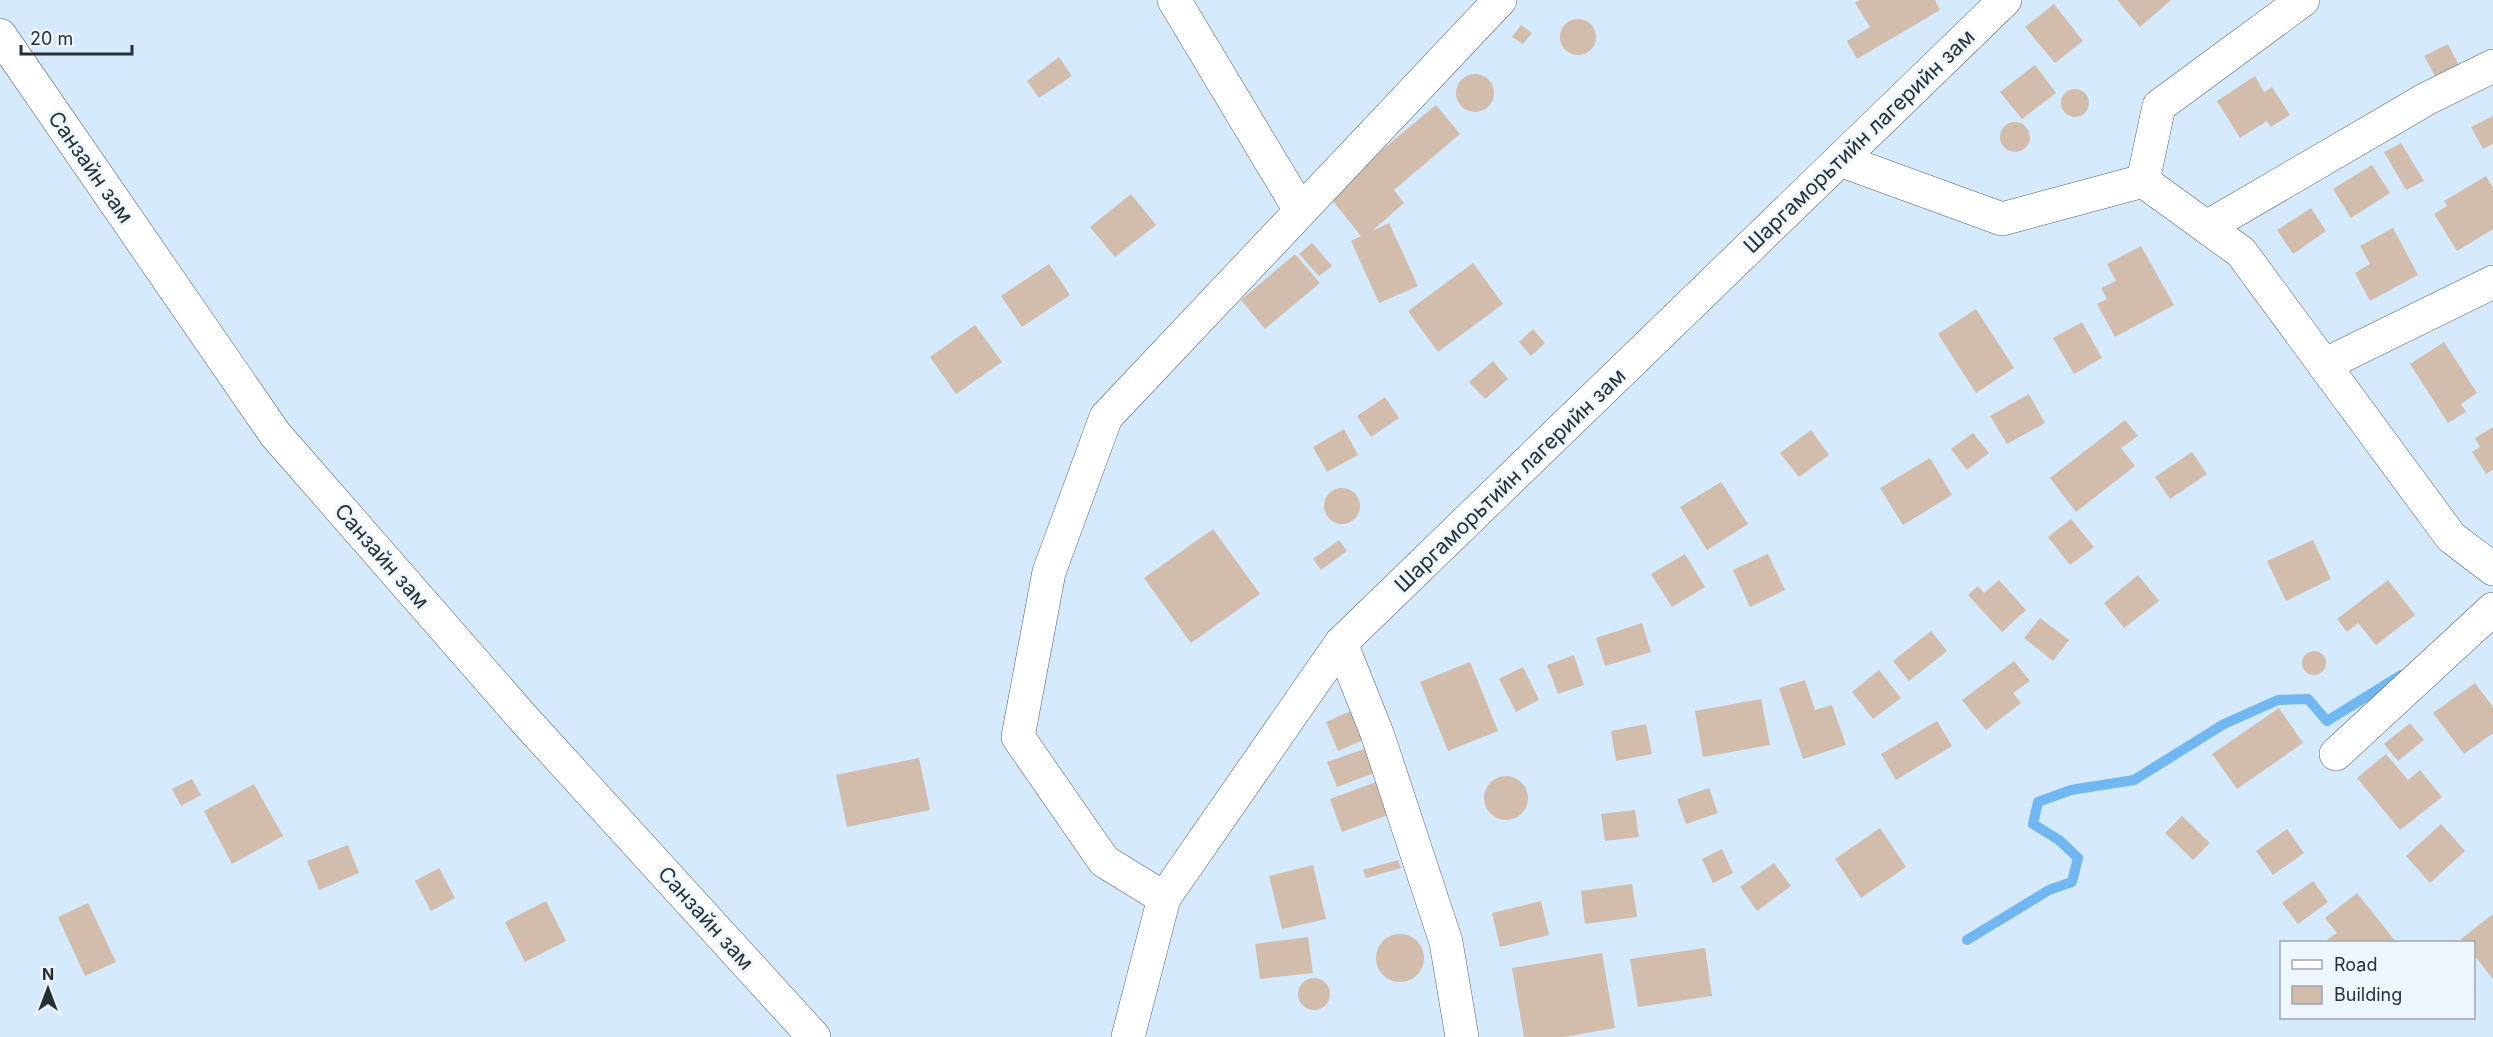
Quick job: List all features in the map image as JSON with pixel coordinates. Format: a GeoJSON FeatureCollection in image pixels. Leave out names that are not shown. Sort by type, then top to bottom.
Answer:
{"type":"FeatureCollection","features":[{"type":"Feature","properties":{"kind":"street"},"geometry":{"type":"LineString","coordinates":[[1174,0],[1300,210]]}},
{"type":"Feature","properties":{"kind":"street"},"geometry":{"type":"LineString","coordinates":[[1164,898],[1104,861],[1018,737],[1049,572],[1106,417],[1500,0]]}},
{"type":"Feature","properties":{"kind":"street","name":"Шаргаморьтийн лагерийн зам"},"geometry":{"type":"LineString","coordinates":[[1128,1037],[1164,898],[1341,644],[2005,0]]}},
{"type":"Feature","properties":{"kind":"street"},"geometry":{"type":"LineString","coordinates":[[2143,181],[2159,106],[2303,0]]}},
{"type":"Feature","properties":{"kind":"street","name":"Санзайн зам"},"geometry":{"type":"LineString","coordinates":[[0,34],[275,434],[524,719],[814,1037]]}},
{"type":"Feature","properties":{"kind":"street"},"geometry":{"type":"LineString","coordinates":[[2207,226],[2428,98],[2493,66]]}},
{"type":"Feature","properties":{"kind":"street"},"geometry":{"type":"LineString","coordinates":[[1840,160],[2002,219],[2143,181]]}},
{"type":"Feature","properties":{"kind":"street"},"geometry":{"type":"LineString","coordinates":[[2143,181],[2241,252],[2451,537],[2493,569]]}},
{"type":"Feature","properties":{"kind":"street"},"geometry":{"type":"LineString","coordinates":[[2324,365],[2493,282]]}},
{"type":"Feature","properties":{"kind":"street"},"geometry":{"type":"LineString","coordinates":[[2336,754],[2493,609]]}},
{"type":"Feature","properties":{"kind":"street"},"geometry":{"type":"LineString","coordinates":[[1341,644],[1378,736],[1446,942],[1462,1037]]}},
{"type":"Feature","properties":{"kind":"building"},"geometry":{"type":"Polygon","coordinates":[[[1860,0],[1935,0],[1940,10],[1857,59],[1847,41],[1870,27],[1855,3],[1860,0]]]}},
{"type":"Feature","properties":{"kind":"building"},"geometry":{"type":"Polygon","coordinates":[[[2117,0],[2171,0],[2140,27],[2117,0]]]}},
{"type":"Feature","properties":{"kind":"building"},"geometry":{"type":"Polygon","coordinates":[[[2054,4],[2083,41],[2055,63],[2025,27],[2054,4]]]}},
{"type":"Feature","properties":{"kind":"building"},"geometry":{"type":"Polygon","coordinates":[[[1578,19],[1591,24],[1596,37],[1591,50],[1578,55],[1565,50],[1560,37],[1565,24],[1578,19]]]}},
{"type":"Feature","properties":{"kind":"building"},"geometry":{"type":"Polygon","coordinates":[[[1521,25],[1532,33],[1523,44],[1512,37],[1521,25]]]}},
{"type":"Feature","properties":{"kind":"building"},"geometry":{"type":"Polygon","coordinates":[[[2448,44],[2462,71],[2439,83],[2424,56],[2448,44]]]}},
{"type":"Feature","properties":{"kind":"building"},"geometry":{"type":"Polygon","coordinates":[[[1059,57],[1072,76],[1039,98],[1027,81],[1059,57]]]}},
{"type":"Feature","properties":{"kind":"building"},"geometry":{"type":"Polygon","coordinates":[[[2035,65],[2056,93],[2022,119],[2000,92],[2035,65]]]}},
{"type":"Feature","properties":{"kind":"building"},"geometry":{"type":"Polygon","coordinates":[[[1475,74],[1488,80],[1494,93],[1488,106],[1475,112],[1462,106],[1456,93],[1462,80],[1475,74]]]}},
{"type":"Feature","properties":{"kind":"building"},"geometry":{"type":"Polygon","coordinates":[[[2255,76],[2264,92],[2272,87],[2290,115],[2271,127],[2267,121],[2240,138],[2217,101],[2255,76]]]}},
{"type":"Feature","properties":{"kind":"building"},"geometry":{"type":"Polygon","coordinates":[[[2075,89],[2085,93],[2089,103],[2085,113],[2075,117],[2065,113],[2061,103],[2065,93],[2075,89]]]}},
{"type":"Feature","properties":{"kind":"building"},"geometry":{"type":"Polygon","coordinates":[[[1436,105],[1460,134],[1394,190],[1404,203],[1372,231],[1389,223],[1418,286],[1379,303],[1351,241],[1361,236],[1328,195],[1436,105]]]}},
{"type":"Feature","properties":{"kind":"building"},"geometry":{"type":"Polygon","coordinates":[[[2493,116],[2493,144],[2483,149],[2471,127],[2493,116]]]}},
{"type":"Feature","properties":{"kind":"building"},"geometry":{"type":"Polygon","coordinates":[[[2015,122],[2021,123],[2029,131],[2029,143],[2021,151],[2015,152],[2009,151],[2001,143],[2000,137],[2001,131],[2009,123],[2015,122]]]}},
{"type":"Feature","properties":{"kind":"building"},"geometry":{"type":"Polygon","coordinates":[[[2401,143],[2424,181],[2406,190],[2384,152],[2401,143]]]}},
{"type":"Feature","properties":{"kind":"building"},"geometry":{"type":"Polygon","coordinates":[[[2372,165],[2390,193],[2351,218],[2333,189],[2372,165]]]}},
{"type":"Feature","properties":{"kind":"building"},"geometry":{"type":"Polygon","coordinates":[[[2486,176],[2493,188],[2493,229],[2457,251],[2434,214],[2447,206],[2444,201],[2486,176]]]}},
{"type":"Feature","properties":{"kind":"building"},"geometry":{"type":"Polygon","coordinates":[[[1131,194],[1156,225],[1115,257],[1090,227],[1131,194]]]}},
{"type":"Feature","properties":{"kind":"building"},"geometry":{"type":"Polygon","coordinates":[[[2311,208],[2326,231],[2293,254],[2277,230],[2311,208]]]}},
{"type":"Feature","properties":{"kind":"building"},"geometry":{"type":"Polygon","coordinates":[[[2393,228],[2418,275],[2370,301],[2355,273],[2370,264],[2360,246],[2393,228]]]}},
{"type":"Feature","properties":{"kind":"building"},"geometry":{"type":"Polygon","coordinates":[[[1312,243],[1332,266],[1319,276],[1299,254],[1312,243]]]}},
{"type":"Feature","properties":{"kind":"building"},"geometry":{"type":"Polygon","coordinates":[[[2141,246],[2174,305],[2115,337],[2097,304],[2107,299],[2101,288],[2116,281],[2107,264],[2141,246]]]}},
{"type":"Feature","properties":{"kind":"building"},"geometry":{"type":"Polygon","coordinates":[[[1295,254],[1320,283],[1265,329],[1241,300],[1295,254]]]}},
{"type":"Feature","properties":{"kind":"building"},"geometry":{"type":"Polygon","coordinates":[[[1473,263],[1503,304],[1438,352],[1408,311],[1473,263]]]}},
{"type":"Feature","properties":{"kind":"building"},"geometry":{"type":"Polygon","coordinates":[[[1049,264],[1070,295],[1022,327],[1001,296],[1049,264]]]}},
{"type":"Feature","properties":{"kind":"building"},"geometry":{"type":"Polygon","coordinates":[[[1976,309],[2014,368],[1976,393],[1938,334],[1976,309]]]}},
{"type":"Feature","properties":{"kind":"building"},"geometry":{"type":"Polygon","coordinates":[[[2082,322],[2102,358],[2074,374],[2053,338],[2082,322]]]}},
{"type":"Feature","properties":{"kind":"building"},"geometry":{"type":"Polygon","coordinates":[[[975,325],[1002,362],[956,394],[930,357],[975,325]]]}},
{"type":"Feature","properties":{"kind":"building"},"geometry":{"type":"Polygon","coordinates":[[[1533,329],[1545,343],[1531,356],[1519,342],[1533,329]]]}},
{"type":"Feature","properties":{"kind":"building"},"geometry":{"type":"Polygon","coordinates":[[[2444,342],[2477,393],[2461,404],[2466,412],[2448,423],[2410,364],[2444,342]]]}},
{"type":"Feature","properties":{"kind":"building"},"geometry":{"type":"Polygon","coordinates":[[[1493,361],[1508,379],[1485,399],[1469,382],[1493,361]]]}},
{"type":"Feature","properties":{"kind":"building"},"geometry":{"type":"Polygon","coordinates":[[[2029,394],[2045,423],[2007,444],[1990,416],[2029,394]]]}},
{"type":"Feature","properties":{"kind":"building"},"geometry":{"type":"Polygon","coordinates":[[[1385,397],[1399,418],[1371,437],[1357,416],[1385,397]]]}},
{"type":"Feature","properties":{"kind":"building"},"geometry":{"type":"Polygon","coordinates":[[[2125,420],[2138,436],[2121,448],[2135,466],[2076,512],[2050,478],[2125,420]]]}},
{"type":"Feature","properties":{"kind":"building"},"geometry":{"type":"Polygon","coordinates":[[[2493,427],[2493,469],[2486,474],[2472,452],[2480,447],[2475,438],[2493,427]]]}},
{"type":"Feature","properties":{"kind":"building"},"geometry":{"type":"Polygon","coordinates":[[[1344,429],[1358,455],[1327,472],[1313,447],[1344,429]]]}},
{"type":"Feature","properties":{"kind":"building"},"geometry":{"type":"Polygon","coordinates":[[[1811,430],[1829,455],[1799,477],[1780,453],[1811,430]]]}},
{"type":"Feature","properties":{"kind":"building"},"geometry":{"type":"Polygon","coordinates":[[[1973,433],[1989,453],[1967,470],[1951,449],[1973,433]]]}},
{"type":"Feature","properties":{"kind":"building"},"geometry":{"type":"Polygon","coordinates":[[[2192,452],[2207,474],[2170,499],[2155,477],[2192,452]]]}},
{"type":"Feature","properties":{"kind":"building"},"geometry":{"type":"Polygon","coordinates":[[[1930,458],[1952,495],[1903,525],[1880,488],[1930,458]]]}},
{"type":"Feature","properties":{"kind":"building"},"geometry":{"type":"Polygon","coordinates":[[[1721,482],[1748,524],[1707,550],[1680,507],[1721,482]]]}},
{"type":"Feature","properties":{"kind":"building"},"geometry":{"type":"Polygon","coordinates":[[[1342,488],[1355,493],[1360,506],[1355,519],[1342,524],[1329,519],[1324,506],[1329,493],[1342,488]]]}},
{"type":"Feature","properties":{"kind":"building"},"geometry":{"type":"Polygon","coordinates":[[[2071,519],[2094,547],[2070,565],[2048,537],[2071,519]]]}},
{"type":"Feature","properties":{"kind":"building"},"geometry":{"type":"Polygon","coordinates":[[[1213,529],[1260,594],[1191,643],[1144,578],[1213,529]]]}},
{"type":"Feature","properties":{"kind":"building"},"geometry":{"type":"Polygon","coordinates":[[[1339,540],[1347,551],[1321,570],[1313,559],[1339,540]]]}},
{"type":"Feature","properties":{"kind":"building"},"geometry":{"type":"Polygon","coordinates":[[[2313,540],[2331,579],[2286,601],[2267,561],[2313,540]]]}},
{"type":"Feature","properties":{"kind":"building"},"geometry":{"type":"Polygon","coordinates":[[[1685,554],[1705,587],[1672,607],[1651,574],[1685,554]]]}},
{"type":"Feature","properties":{"kind":"building"},"geometry":{"type":"Polygon","coordinates":[[[1768,554],[1785,590],[1750,607],[1733,570],[1768,554]]]}},
{"type":"Feature","properties":{"kind":"building"},"geometry":{"type":"Polygon","coordinates":[[[2138,575],[2159,601],[2124,628],[2104,603],[2138,575]]]}},
{"type":"Feature","properties":{"kind":"building"},"geometry":{"type":"Polygon","coordinates":[[[1999,580],[2026,610],[2002,632],[1968,595],[1978,586],[1984,593],[1999,580]]]}},
{"type":"Feature","properties":{"kind":"building"},"geometry":{"type":"Polygon","coordinates":[[[2388,580],[2415,615],[2376,645],[2358,623],[2347,632],[2337,619],[2388,580]]]}},
{"type":"Feature","properties":{"kind":"building"},"geometry":{"type":"Polygon","coordinates":[[[2040,618],[2069,640],[2053,661],[2024,638],[2040,618]]]}},
{"type":"Feature","properties":{"kind":"building"},"geometry":{"type":"Polygon","coordinates":[[[1642,623],[1651,652],[1605,666],[1596,638],[1642,623]]]}},
{"type":"Feature","properties":{"kind":"building"},"geometry":{"type":"Polygon","coordinates":[[[1931,631],[1947,651],[1909,681],[1893,661],[1931,631]]]}},
{"type":"Feature","properties":{"kind":"building"},"geometry":{"type":"Polygon","coordinates":[[[2314,651],[2323,654],[2326,663],[2323,672],[2314,675],[2305,672],[2302,663],[2305,654],[2314,651]]]}},
{"type":"Feature","properties":{"kind":"building"},"geometry":{"type":"Polygon","coordinates":[[[1574,655],[1584,685],[1558,694],[1547,665],[1574,655]]]}},
{"type":"Feature","properties":{"kind":"building"},"geometry":{"type":"Polygon","coordinates":[[[2014,661],[2030,681],[2013,693],[2021,703],[1986,730],[1962,700],[2014,661]]]}},
{"type":"Feature","properties":{"kind":"building"},"geometry":{"type":"Polygon","coordinates":[[[1470,662],[1498,731],[1448,751],[1420,682],[1470,662]]]}},
{"type":"Feature","properties":{"kind":"building"},"geometry":{"type":"Polygon","coordinates":[[[1523,667],[1539,700],[1516,712],[1499,679],[1523,667]]]}},
{"type":"Feature","properties":{"kind":"building"},"geometry":{"type":"Polygon","coordinates":[[[1879,670],[1901,698],[1873,719],[1852,692],[1879,670]]]}},
{"type":"Feature","properties":{"kind":"building"},"geometry":{"type":"Polygon","coordinates":[[[1805,680],[1815,710],[1832,705],[1846,745],[1803,759],[1779,688],[1805,680]]]}},
{"type":"Feature","properties":{"kind":"building"},"geometry":{"type":"Polygon","coordinates":[[[2475,683],[2493,707],[2493,733],[2464,754],[2433,713],[2475,683]]]}},
{"type":"Feature","properties":{"kind":"building"},"geometry":{"type":"Polygon","coordinates":[[[1761,699],[1770,745],[1703,757],[1695,711],[1761,699]]]}},
{"type":"Feature","properties":{"kind":"building"},"geometry":{"type":"Polygon","coordinates":[[[2279,708],[2303,743],[2237,789],[2212,754],[2279,708]]]}},
{"type":"Feature","properties":{"kind":"building"},"geometry":{"type":"Polygon","coordinates":[[[1353,710],[1365,739],[1338,751],[1326,722],[1353,710]]]}},
{"type":"Feature","properties":{"kind":"building"},"geometry":{"type":"Polygon","coordinates":[[[1937,721],[1952,746],[1896,780],[1881,754],[1937,721]]]}},
{"type":"Feature","properties":{"kind":"building"},"geometry":{"type":"Polygon","coordinates":[[[2410,723],[2424,740],[2398,761],[2384,744],[2410,723]]]}},
{"type":"Feature","properties":{"kind":"building"},"geometry":{"type":"Polygon","coordinates":[[[1646,724],[1652,754],[1616,761],[1611,731],[1646,724]]]}},
{"type":"Feature","properties":{"kind":"building"},"geometry":{"type":"Polygon","coordinates":[[[1367,748],[1377,772],[1337,787],[1327,762],[1367,748]]]}},
{"type":"Feature","properties":{"kind":"building"},"geometry":{"type":"Polygon","coordinates":[[[2386,754],[2408,780],[2420,770],[2442,797],[2400,830],[2357,778],[2386,754]]]}},
{"type":"Feature","properties":{"kind":"building"},"geometry":{"type":"Polygon","coordinates":[[[919,758],[930,810],[847,827],[836,775],[919,758]]]}},
{"type":"Feature","properties":{"kind":"building"},"geometry":{"type":"Polygon","coordinates":[[[1506,776],[1515,777],[1522,782],[1527,789],[1527,807],[1522,814],[1515,819],[1506,820],[1497,819],[1490,814],[1485,807],[1484,798],[1485,789],[1490,782],[1497,777],[1506,776]]]}},
{"type":"Feature","properties":{"kind":"building"},"geometry":{"type":"Polygon","coordinates":[[[192,779],[201,795],[181,806],[172,789],[192,779]]]}},
{"type":"Feature","properties":{"kind":"building"},"geometry":{"type":"Polygon","coordinates":[[[1376,782],[1388,815],[1342,832],[1330,799],[1376,782]]]}},
{"type":"Feature","properties":{"kind":"building"},"geometry":{"type":"Polygon","coordinates":[[[254,784],[283,836],[232,864],[204,811],[254,784]]]}},
{"type":"Feature","properties":{"kind":"building"},"geometry":{"type":"Polygon","coordinates":[[[1709,788],[1718,813],[1686,824],[1677,799],[1709,788]]]}},
{"type":"Feature","properties":{"kind":"building"},"geometry":{"type":"Polygon","coordinates":[[[1635,810],[1639,837],[1605,841],[1601,814],[1635,810]]]}},
{"type":"Feature","properties":{"kind":"building"},"geometry":{"type":"Polygon","coordinates":[[[2182,816],[2210,843],[2193,860],[2165,833],[2182,816]]]}},
{"type":"Feature","properties":{"kind":"building"},"geometry":{"type":"Polygon","coordinates":[[[2441,824],[2465,851],[2430,883],[2406,856],[2441,824]]]}},
{"type":"Feature","properties":{"kind":"building"},"geometry":{"type":"Polygon","coordinates":[[[1880,828],[1906,867],[1861,898],[1835,859],[1880,828]]]}},
{"type":"Feature","properties":{"kind":"building"},"geometry":{"type":"Polygon","coordinates":[[[2287,829],[2304,853],[2273,875],[2256,851],[2287,829]]]}},
{"type":"Feature","properties":{"kind":"building"},"geometry":{"type":"Polygon","coordinates":[[[348,845],[359,873],[319,890],[307,861],[348,845]]]}},
{"type":"Feature","properties":{"kind":"building"},"geometry":{"type":"Polygon","coordinates":[[[1722,849],[1733,873],[1713,883],[1702,859],[1722,849]]]}},
{"type":"Feature","properties":{"kind":"building"},"geometry":{"type":"Polygon","coordinates":[[[1398,860],[1401,868],[1366,878],[1363,870],[1398,860]]]}},
{"type":"Feature","properties":{"kind":"building"},"geometry":{"type":"Polygon","coordinates":[[[1774,863],[1791,886],[1757,911],[1740,887],[1774,863]]]}},
{"type":"Feature","properties":{"kind":"building"},"geometry":{"type":"Polygon","coordinates":[[[1313,865],[1326,919],[1282,929],[1269,876],[1313,865]]]}},
{"type":"Feature","properties":{"kind":"building"},"geometry":{"type":"Polygon","coordinates":[[[439,868],[455,898],[431,911],[415,881],[439,868]]]}},
{"type":"Feature","properties":{"kind":"building"},"geometry":{"type":"Polygon","coordinates":[[[2313,881],[2328,902],[2298,924],[2282,903],[2313,881]]]}},
{"type":"Feature","properties":{"kind":"building"},"geometry":{"type":"Polygon","coordinates":[[[1632,884],[1637,917],[1585,924],[1581,891],[1632,884]]]}},
{"type":"Feature","properties":{"kind":"building"},"geometry":{"type":"Polygon","coordinates":[[[2357,893],[2395,941],[2325,941],[2337,933],[2325,918],[2357,893]]]}},
{"type":"Feature","properties":{"kind":"building"},"geometry":{"type":"Polygon","coordinates":[[[546,901],[566,941],[525,962],[505,922],[546,901]]]}},
{"type":"Feature","properties":{"kind":"building"},"geometry":{"type":"Polygon","coordinates":[[[1541,901],[1549,935],[1500,947],[1492,913],[1541,901]]]}},
{"type":"Feature","properties":{"kind":"building"},"geometry":{"type":"Polygon","coordinates":[[[88,903],[116,962],[85,976],[58,917],[88,903]]]}},
{"type":"Feature","properties":{"kind":"building"},"geometry":{"type":"Polygon","coordinates":[[[2493,914],[2493,979],[2475,956],[2475,941],[2461,939],[2493,914]]]}},
{"type":"Feature","properties":{"kind":"building"},"geometry":{"type":"Polygon","coordinates":[[[1395,934],[1405,934],[1417,941],[1424,953],[1424,963],[1417,975],[1405,982],[1395,982],[1380,971],[1376,963],[1376,953],[1387,938],[1395,934]]]}},
{"type":"Feature","properties":{"kind":"building"},"geometry":{"type":"Polygon","coordinates":[[[1308,937],[1313,973],[1260,979],[1255,944],[1308,937]]]}},
{"type":"Feature","properties":{"kind":"building"},"geometry":{"type":"Polygon","coordinates":[[[1705,948],[1712,996],[1638,1007],[1630,959],[1705,948]]]}},
{"type":"Feature","properties":{"kind":"building"},"geometry":{"type":"Polygon","coordinates":[[[1602,953],[1615,1028],[1564,1037],[1524,1037],[1512,968],[1602,953]]]}},
{"type":"Feature","properties":{"kind":"building"},"geometry":{"type":"Polygon","coordinates":[[[1314,978],[1326,982],[1330,994],[1326,1006],[1314,1010],[1302,1006],[1298,994],[1302,982],[1314,978]]]}},
{"type":"Feature","properties":{"kind":"waterway"},"geometry":{"type":"LineString","coordinates":[[1967,940],[2049,890],[2072,882],[2078,858],[2059,840],[2033,824],[2038,802],[2071,790],[2134,780],[2224,724],[2278,700],[2308,699],[2327,721],[2401,675]]}}]}
